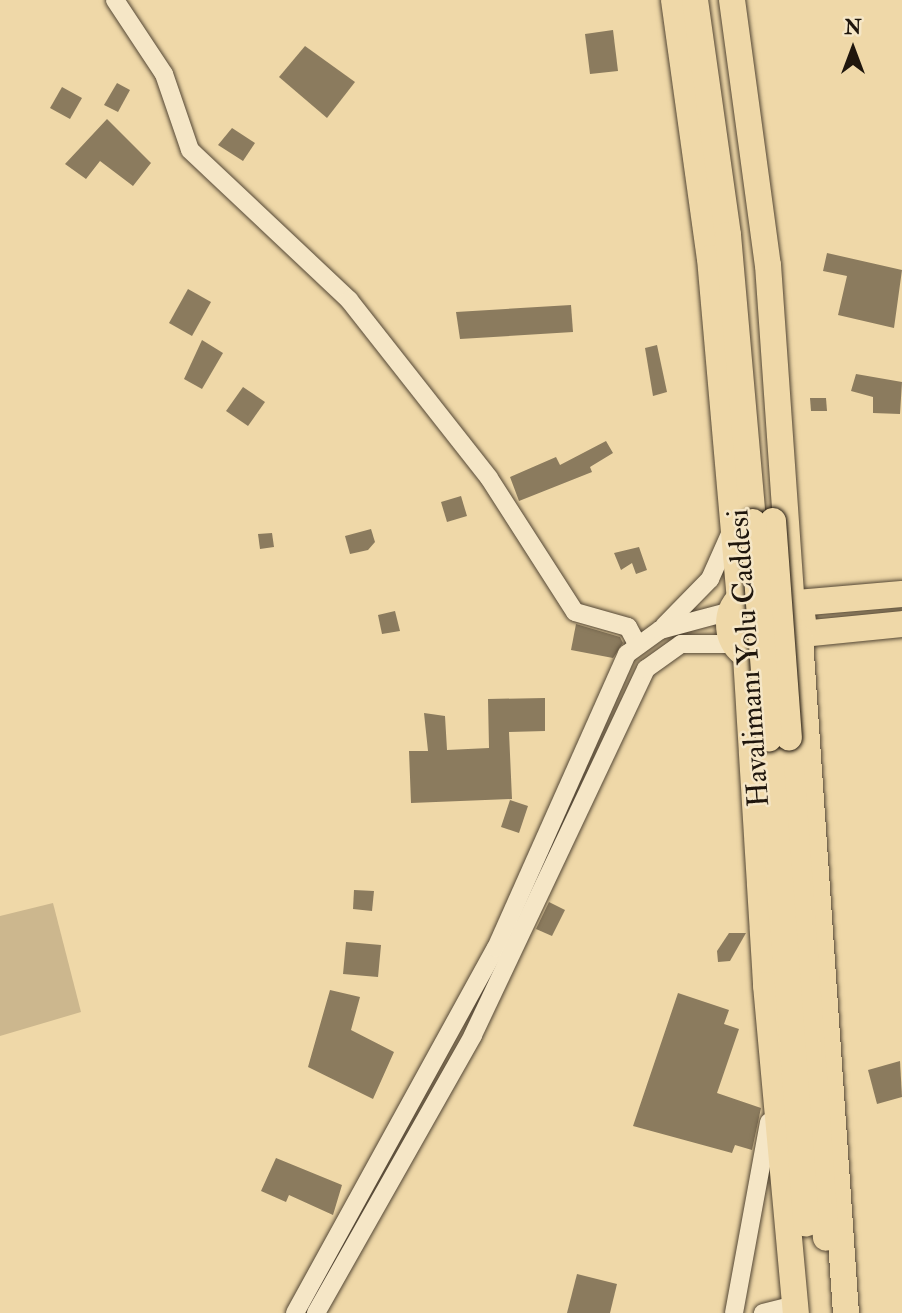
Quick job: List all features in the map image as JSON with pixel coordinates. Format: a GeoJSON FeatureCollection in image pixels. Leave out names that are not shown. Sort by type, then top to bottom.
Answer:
{"type":"FeatureCollection","features":[{"type":"Feature","properties":{"kind":"highway"},"geometry":{"type":"LineString","coordinates":[[674,0],[709,258],[752,520],[735,605],[801,1310]]}},
{"type":"Feature","properties":{"kind":"highway","name":"Havalimanı Yolu Caddesi"},"geometry":{"type":"LineString","coordinates":[[695,0],[728,235],[752,520],[779,737],[832,1313]]}},
{"type":"Feature","properties":{"kind":"highway","name":"Havalimanı Yolu Caddesi"},"geometry":{"type":"LineString","coordinates":[[714,0],[748,232],[752,520]]}},
{"type":"Feature","properties":{"kind":"highway"},"geometry":{"type":"LineString","coordinates":[[732,0],[768,265],[794,600],[801,637],[846,1313]]}},
{"type":"Feature","properties":{"kind":"highway"},"geometry":{"type":"LineString","coordinates":[[735,605],[761,587],[794,600],[902,594]]}},
{"type":"Feature","properties":{"kind":"highway"},"geometry":{"type":"LineString","coordinates":[[740,650],[780,659],[801,637],[902,624]]}},
{"type":"Feature","properties":{"kind":"highway","name":"Havalimanı Yolu Caddesi"},"geometry":{"type":"LineString","coordinates":[[779,737],[801,1310]]}},
{"type":"Feature","properties":{"kind":"street"},"geometry":{"type":"LineString","coordinates":[[115,0],[164,74],[190,150],[349,300],[489,478],[575,612],[628,627],[637,644]]}},
{"type":"Feature","properties":{"kind":"street"},"geometry":{"type":"LineString","coordinates":[[660,630],[710,579],[729,541],[752,520]]}},
{"type":"Feature","properties":{"kind":"street"},"geometry":{"type":"LineString","coordinates":[[295,1313],[496,948],[627,654],[637,644],[660,630],[735,605]]}},
{"type":"Feature","properties":{"kind":"street"},"geometry":{"type":"LineString","coordinates":[[316,1313],[473,1035],[646,669],[681,645],[740,650]]}},
{"type":"Feature","properties":{"kind":"street"},"geometry":{"type":"LineString","coordinates":[[734,1313],[769,1122]]}},
{"type":"Feature","properties":{"kind":"street"},"geometry":{"type":"LineString","coordinates":[[763,1313],[801,1310]]}},
{"type":"Feature","properties":{"kind":"shaded area"},"geometry":{"type":"Polygon","coordinates":[[[53,903],[81,1012],[0,1036],[0,916],[53,903]]]}},
{"type":"Feature","properties":{"kind":"building"},"geometry":{"type":"Polygon","coordinates":[[[613,30],[618,71],[590,74],[585,34],[613,30]]]}},
{"type":"Feature","properties":{"kind":"building"},"geometry":{"type":"Polygon","coordinates":[[[305,46],[355,82],[327,118],[279,77],[305,46]]]}},
{"type":"Feature","properties":{"kind":"building"},"geometry":{"type":"Polygon","coordinates":[[[117,83],[130,90],[118,112],[104,105],[117,83]]]}},
{"type":"Feature","properties":{"kind":"building"},"geometry":{"type":"Polygon","coordinates":[[[62,87],[82,98],[70,119],[50,108],[62,87]]]}},
{"type":"Feature","properties":{"kind":"building"},"geometry":{"type":"Polygon","coordinates":[[[107,119],[151,163],[133,186],[100,161],[86,179],[65,164],[107,119]]]}},
{"type":"Feature","properties":{"kind":"building"},"geometry":{"type":"Polygon","coordinates":[[[232,128],[255,143],[243,161],[218,145],[232,128]]]}},
{"type":"Feature","properties":{"kind":"building"},"geometry":{"type":"Polygon","coordinates":[[[827,253],[902,270],[894,328],[838,315],[847,276],[823,271],[827,253]]]}},
{"type":"Feature","properties":{"kind":"building"},"geometry":{"type":"Polygon","coordinates":[[[188,289],[211,302],[192,336],[169,323],[188,289]]]}},
{"type":"Feature","properties":{"kind":"building"},"geometry":{"type":"Polygon","coordinates":[[[571,305],[573,332],[460,339],[456,312],[571,305]]]}},
{"type":"Feature","properties":{"kind":"building"},"geometry":{"type":"Polygon","coordinates":[[[202,340],[223,353],[202,389],[184,379],[202,340]]]}},
{"type":"Feature","properties":{"kind":"building"},"geometry":{"type":"Polygon","coordinates":[[[657,345],[667,392],[653,396],[645,348],[657,345]]]}},
{"type":"Feature","properties":{"kind":"building"},"geometry":{"type":"Polygon","coordinates":[[[856,374],[902,382],[900,414],[873,413],[873,397],[851,391],[856,374]]]}},
{"type":"Feature","properties":{"kind":"building"},"geometry":{"type":"Polygon","coordinates":[[[243,387],[265,402],[248,426],[226,411],[243,387]]]}},
{"type":"Feature","properties":{"kind":"building"},"geometry":{"type":"Polygon","coordinates":[[[810,398],[826,398],[827,411],[811,411],[810,398]]]}},
{"type":"Feature","properties":{"kind":"building"},"geometry":{"type":"Polygon","coordinates":[[[606,441],[613,453],[590,467],[592,472],[519,501],[510,477],[556,457],[560,465],[606,441]]]}},
{"type":"Feature","properties":{"kind":"building"},"geometry":{"type":"Polygon","coordinates":[[[461,496],[467,516],[447,522],[441,502],[461,496]]]}},
{"type":"Feature","properties":{"kind":"building"},"geometry":{"type":"Polygon","coordinates":[[[371,529],[375,542],[368,550],[350,554],[345,536],[371,529]]]}},
{"type":"Feature","properties":{"kind":"building"},"geometry":{"type":"Polygon","coordinates":[[[272,533],[274,547],[260,549],[258,534],[272,533]]]}},
{"type":"Feature","properties":{"kind":"building"},"geometry":{"type":"Polygon","coordinates":[[[639,547],[647,570],[636,574],[632,563],[621,570],[614,553],[639,547]]]}},
{"type":"Feature","properties":{"kind":"building"},"geometry":{"type":"Polygon","coordinates":[[[395,611],[400,631],[382,634],[378,615],[395,611]]]}},
{"type":"Feature","properties":{"kind":"building"},"geometry":{"type":"Polygon","coordinates":[[[576,624],[620,637],[623,643],[613,658],[571,650],[576,624]]]}},
{"type":"Feature","properties":{"kind":"building"},"geometry":{"type":"Polygon","coordinates":[[[545,698],[545,731],[509,732],[512,799],[411,803],[409,751],[428,751],[424,713],[445,716],[447,750],[489,748],[488,699],[545,698]]]}},
{"type":"Feature","properties":{"kind":"building"},"geometry":{"type":"Polygon","coordinates":[[[510,800],[528,806],[519,833],[501,827],[510,800]]]}},
{"type":"Feature","properties":{"kind":"building"},"geometry":{"type":"Polygon","coordinates":[[[354,890],[374,891],[372,911],[353,909],[354,890]]]}},
{"type":"Feature","properties":{"kind":"building"},"geometry":{"type":"Polygon","coordinates":[[[549,902],[565,910],[552,936],[536,929],[549,902]]]}},
{"type":"Feature","properties":{"kind":"building"},"geometry":{"type":"Polygon","coordinates":[[[729,933],[746,933],[730,961],[718,962],[717,951],[729,933]]]}},
{"type":"Feature","properties":{"kind":"building"},"geometry":{"type":"Polygon","coordinates":[[[346,942],[381,945],[378,977],[343,974],[346,942]]]}},
{"type":"Feature","properties":{"kind":"building"},"geometry":{"type":"Polygon","coordinates":[[[330,990],[360,997],[351,1030],[394,1052],[373,1099],[308,1067],[330,990]]]}},
{"type":"Feature","properties":{"kind":"building"},"geometry":{"type":"Polygon","coordinates":[[[678,993],[729,1010],[724,1024],[739,1029],[717,1093],[761,1108],[752,1150],[735,1145],[732,1153],[633,1126],[678,993]]]}},
{"type":"Feature","properties":{"kind":"building"},"geometry":{"type":"Polygon","coordinates":[[[900,1061],[902,1097],[877,1104],[868,1070],[900,1061]]]}},
{"type":"Feature","properties":{"kind":"building"},"geometry":{"type":"Polygon","coordinates":[[[276,1158],[342,1185],[333,1215],[289,1195],[286,1202],[261,1191],[276,1158]]]}},
{"type":"Feature","properties":{"kind":"building"},"geometry":{"type":"Polygon","coordinates":[[[577,1274],[617,1284],[610,1313],[567,1313],[577,1274]]]}}]}
